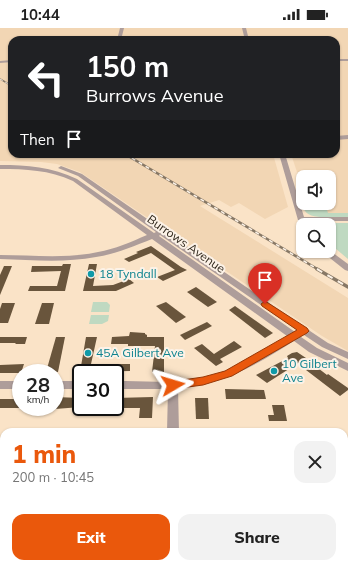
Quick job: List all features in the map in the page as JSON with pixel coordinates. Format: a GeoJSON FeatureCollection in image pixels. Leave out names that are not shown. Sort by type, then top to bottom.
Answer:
{"type":"FeatureCollection","features":[{"type":"Feature","properties":{"kind":"street"},"geometry":{"type":"LineString","coordinates":[[283,158],[301,218]]}},
{"type":"Feature","properties":{"kind":"street","name":"Burrows Avenue"},"geometry":{"type":"LineString","coordinates":[[0,163],[47,164],[75,172],[304,331],[325,345],[348,356]]}},
{"type":"Feature","properties":{"kind":"street","name":"Burrows Avenue"},"geometry":{"type":"LineString","coordinates":[[0,167],[44,169],[67,176],[313,350],[348,368]]}},
{"type":"Feature","properties":{"kind":"street"},"geometry":{"type":"LineString","coordinates":[[336,220],[348,219]]}},
{"type":"Feature","properties":{"kind":"street"},"geometry":{"type":"LineString","coordinates":[[0,257],[94,256],[120,249],[161,232]]}},
{"type":"Feature","properties":{"kind":"street"},"geometry":{"type":"LineString","coordinates":[[334,258],[348,268]]}},
{"type":"Feature","properties":{"kind":"street"},"geometry":{"type":"LineString","coordinates":[[124,385],[173,385],[203,381],[229,374],[304,331]]}},
{"type":"Feature","properties":{"kind":"street"},"geometry":{"type":"LineString","coordinates":[[0,385],[12,385]]}},
{"type":"Feature","properties":{"kind":"street"},"geometry":{"type":"LineString","coordinates":[[173,385],[173,428]]}},
{"type":"Feature","properties":{"kind":"shaded area"},"geometry":{"type":"Polygon","coordinates":[[[0,28],[348,28],[348,214],[317,215],[313,210],[336,210],[336,170],[296,170],[292,158],[340,158],[340,36],[8,36],[8,158],[274,158],[288,207],[265,219],[239,203],[231,207],[219,200],[200,206],[348,298],[348,351],[322,336],[80,172],[57,164],[0,161],[0,28]]]}},
{"type":"Feature","properties":{"kind":"green space"},"geometry":{"type":"Polygon","coordinates":[[[327,210],[328,213],[348,213],[348,217],[318,217],[312,216],[305,211],[327,210]]]}},
{"type":"Feature","properties":{"kind":"green space"},"geometry":{"type":"Polygon","coordinates":[[[336,223],[348,223],[348,259],[336,249],[336,223]]]}},
{"type":"Feature","properties":{"kind":"green space"},"geometry":{"type":"Polygon","coordinates":[[[93,302],[107,302],[110,305],[109,312],[91,312],[93,302]]]}},
{"type":"Feature","properties":{"kind":"green space"},"geometry":{"type":"Polygon","coordinates":[[[91,315],[109,315],[108,321],[102,324],[89,324],[91,315]]]}},
{"type":"Feature","properties":{"kind":"building"},"geometry":{"type":"Polygon","coordinates":[[[151,246],[187,270],[163,281],[157,277],[175,270],[151,253],[129,262],[124,259],[151,246]]]}},
{"type":"Feature","properties":{"kind":"building"},"geometry":{"type":"Polygon","coordinates":[[[63,264],[71,264],[65,291],[28,291],[30,286],[57,286],[61,271],[31,272],[32,266],[62,266],[63,264]]]}},
{"type":"Feature","properties":{"kind":"building","name":"18 Tyndall"},"geometry":{"type":"Polygon","coordinates":[[[89,264],[97,264],[93,286],[113,285],[129,279],[134,283],[116,291],[83,291],[89,264]]]}},
{"type":"Feature","properties":{"kind":"building"},"geometry":{"type":"Polygon","coordinates":[[[4,266],[12,266],[0,295],[0,275],[4,266]]]}},
{"type":"Feature","properties":{"kind":"building"},"geometry":{"type":"Polygon","coordinates":[[[196,287],[217,302],[208,307],[187,292],[196,287]]]}},
{"type":"Feature","properties":{"kind":"building"},"geometry":{"type":"Polygon","coordinates":[[[166,302],[186,317],[176,323],[156,306],[166,302]]]}},
{"type":"Feature","properties":{"kind":"building"},"geometry":{"type":"Polygon","coordinates":[[[2,303],[15,303],[8,323],[0,323],[0,309],[2,303]]]}},
{"type":"Feature","properties":{"kind":"building"},"geometry":{"type":"Polygon","coordinates":[[[42,303],[54,303],[49,324],[35,324],[42,303]]]}},
{"type":"Feature","properties":{"kind":"building"},"geometry":{"type":"Polygon","coordinates":[[[235,306],[273,333],[265,338],[229,310],[235,306]]]}},
{"type":"Feature","properties":{"kind":"building"},"geometry":{"type":"Polygon","coordinates":[[[207,322],[212,326],[185,340],[180,335],[207,322]]]}},
{"type":"Feature","properties":{"kind":"building"},"geometry":{"type":"Polygon","coordinates":[[[130,332],[145,333],[147,337],[164,337],[164,372],[152,372],[155,346],[128,346],[128,344],[111,344],[112,337],[129,336],[130,332]]]}},
{"type":"Feature","properties":{"kind":"building"},"geometry":{"type":"Polygon","coordinates":[[[0,337],[27,337],[25,344],[15,344],[16,343],[0,343],[0,337]]]}},
{"type":"Feature","properties":{"kind":"building"},"geometry":{"type":"Polygon","coordinates":[[[56,337],[65,337],[60,364],[48,364],[56,337]]]}},
{"type":"Feature","properties":{"kind":"building"},"geometry":{"type":"Polygon","coordinates":[[[86,337],[97,337],[91,364],[81,364],[86,337]]]}},
{"type":"Feature","properties":{"kind":"building"},"geometry":{"type":"Polygon","coordinates":[[[234,341],[242,347],[220,359],[223,362],[216,366],[194,348],[202,344],[214,354],[234,341]]]}},
{"type":"Feature","properties":{"kind":"building","name":"10 Gilbert Ave"},"geometry":{"type":"Polygon","coordinates":[[[297,352],[306,358],[267,383],[256,375],[288,358],[287,356],[292,353],[297,352]]]}},
{"type":"Feature","properties":{"kind":"building"},"geometry":{"type":"Polygon","coordinates":[[[12,364],[12,373],[0,373],[0,365],[12,364]]]}},
{"type":"Feature","properties":{"kind":"building"},"geometry":{"type":"Polygon","coordinates":[[[124,364],[130,364],[130,371],[124,371],[124,364]]]}},
{"type":"Feature","properties":{"kind":"building"},"geometry":{"type":"Polygon","coordinates":[[[314,365],[348,388],[348,390],[340,396],[306,370],[314,365]]]}},
{"type":"Feature","properties":{"kind":"building"},"geometry":{"type":"Polygon","coordinates":[[[225,389],[264,390],[266,399],[226,399],[225,389]]]}},
{"type":"Feature","properties":{"kind":"building"},"geometry":{"type":"Polygon","coordinates":[[[64,397],[72,398],[72,408],[64,408],[64,397]]]}},
{"type":"Feature","properties":{"kind":"building"},"geometry":{"type":"Polygon","coordinates":[[[153,397],[152,418],[139,418],[140,408],[124,408],[124,398],[153,397]]]}},
{"type":"Feature","properties":{"kind":"building"},"geometry":{"type":"Polygon","coordinates":[[[195,398],[208,398],[209,419],[196,419],[195,398]]]}},
{"type":"Feature","properties":{"kind":"building"},"geometry":{"type":"Polygon","coordinates":[[[0,399],[12,399],[12,408],[0,408],[0,399]]]}},
{"type":"Feature","properties":{"kind":"building"},"geometry":{"type":"Polygon","coordinates":[[[272,405],[284,405],[287,421],[269,421],[268,415],[274,415],[272,405]]]}},
{"type":"Feature","properties":{"kind":"railway"},"geometry":{"type":"LineString","coordinates":[[0,79],[8,84]]}},
{"type":"Feature","properties":{"kind":"railway"},"geometry":{"type":"LineString","coordinates":[[132,158],[319,270]]}},
{"type":"Feature","properties":{"kind":"railway"},"geometry":{"type":"LineString","coordinates":[[317,269],[348,287]]}},
{"type":"Feature","properties":{"kind":"place","name":"18 Tyndall"},"geometry":{"type":"Point","coordinates":[91,274]}},
{"type":"Feature","properties":{"kind":"place","name":"45A Gilbert Ave"},"geometry":{"type":"Point","coordinates":[88,353]}},
{"type":"Feature","properties":{"kind":"place","name":"10 Gilbert Ave"},"geometry":{"type":"Point","coordinates":[274,371]}},
{"type":"Feature","properties":{"kind":"route"},"geometry":{"type":"LineString","coordinates":[[173,385],[203,381],[229,374],[304,331],[265,304]]}}]}
